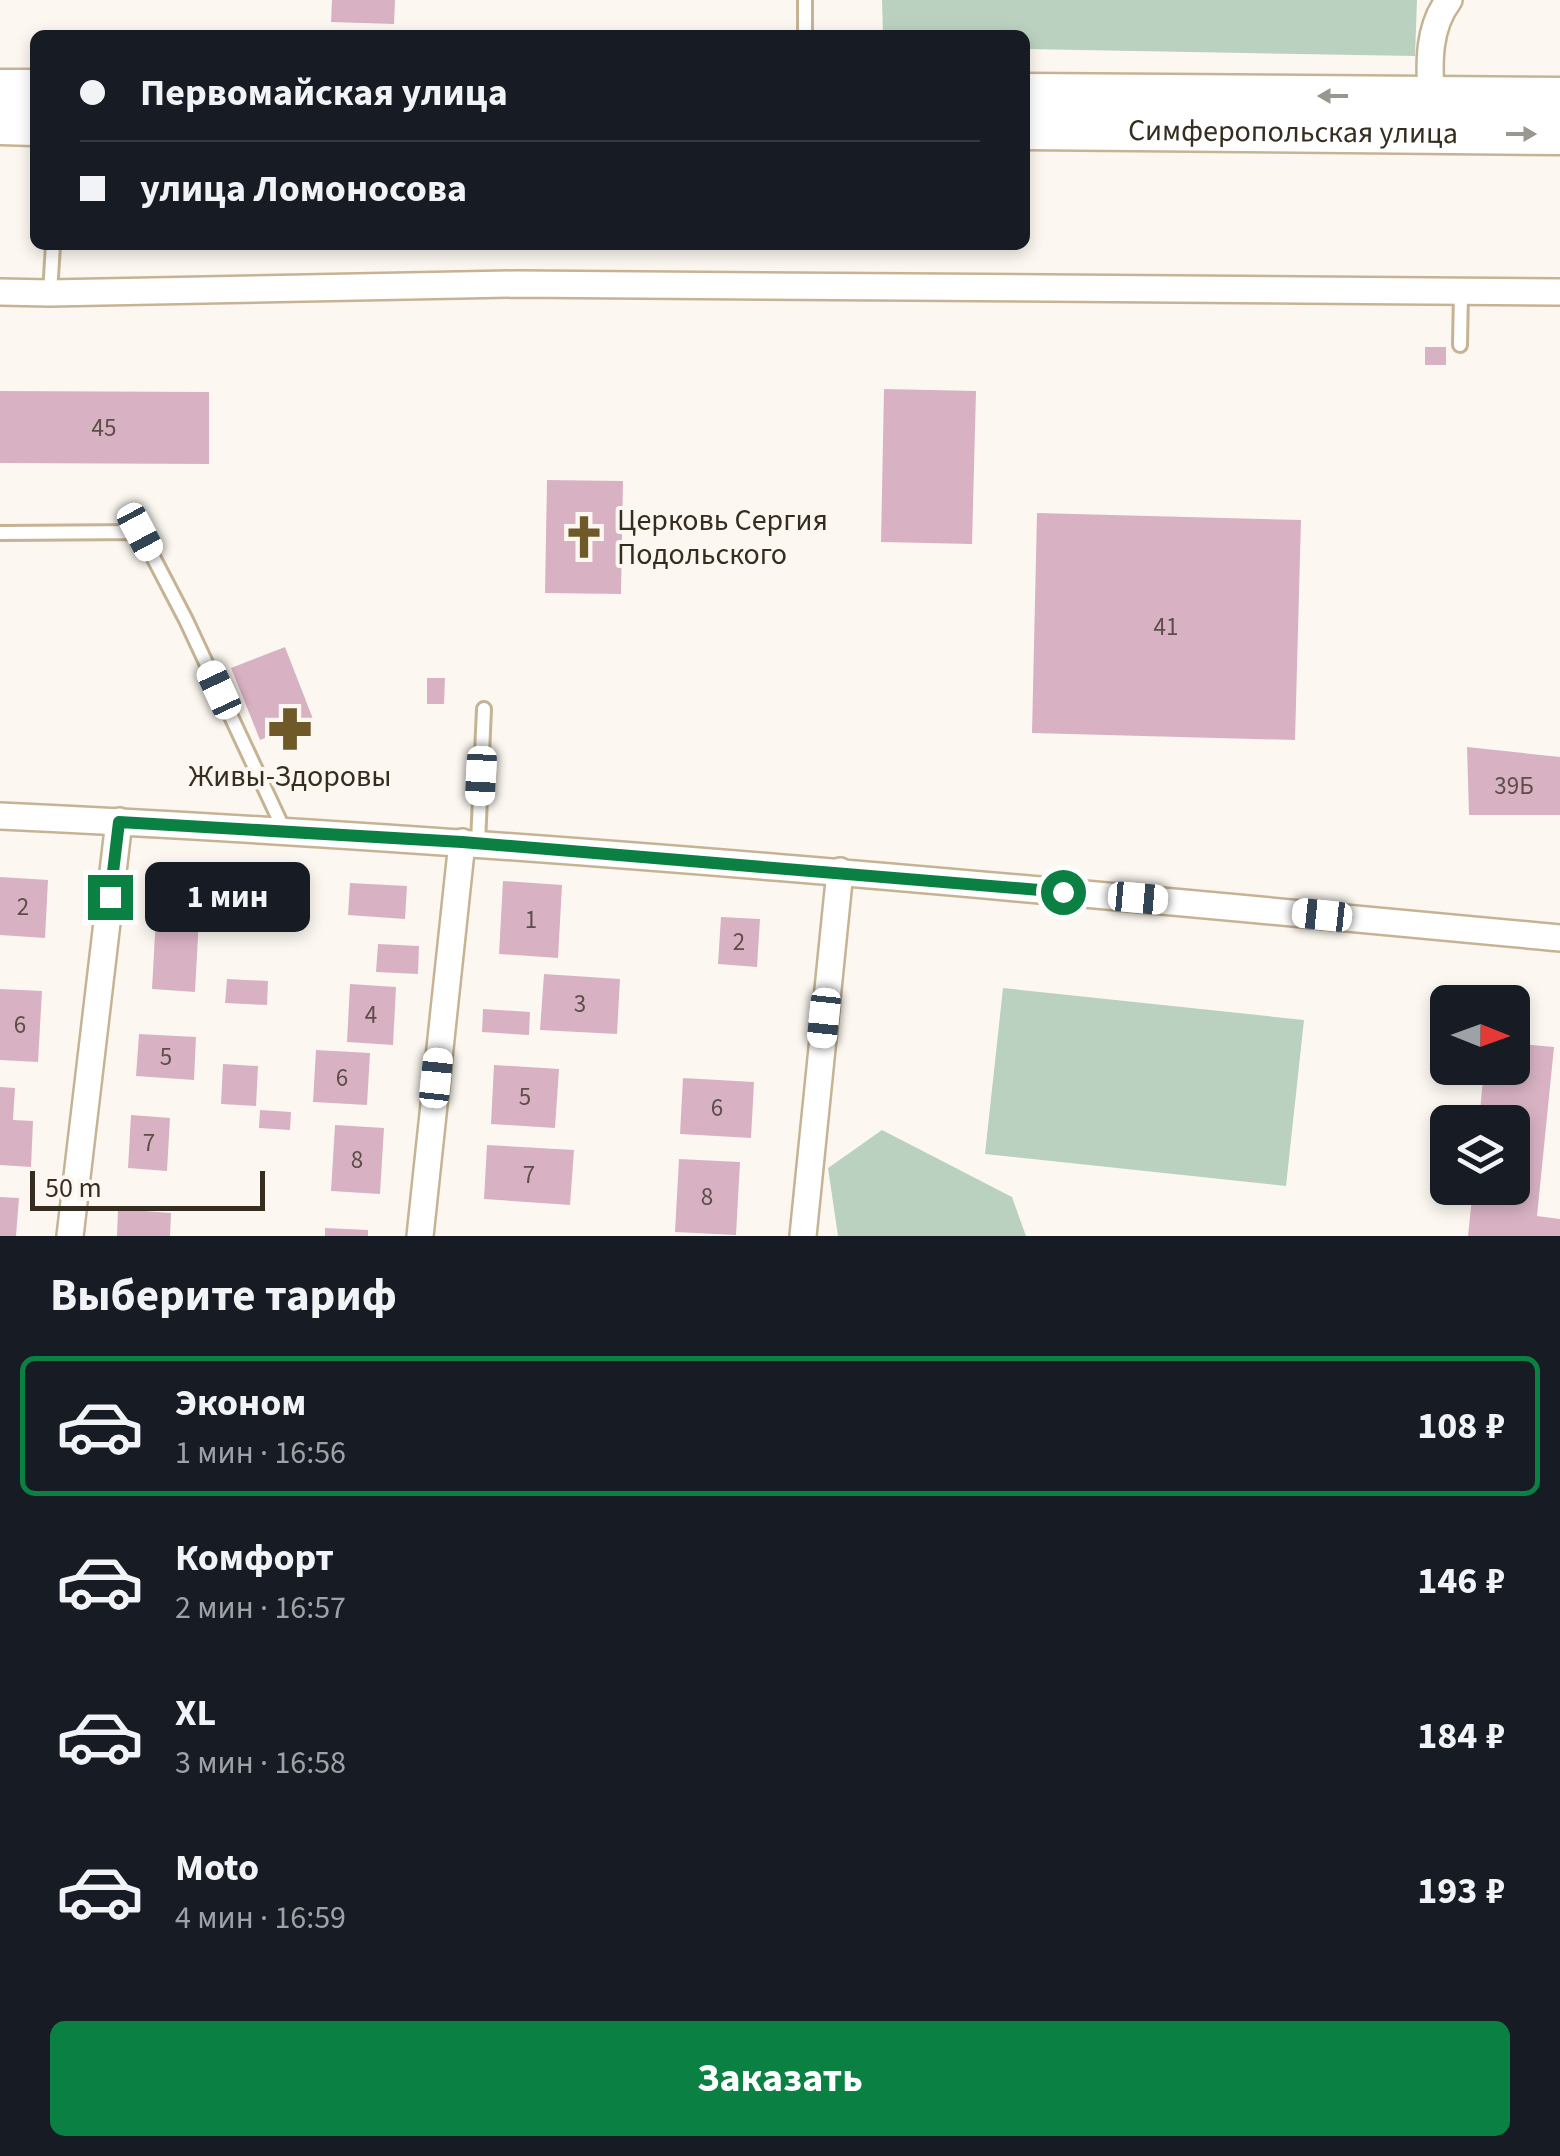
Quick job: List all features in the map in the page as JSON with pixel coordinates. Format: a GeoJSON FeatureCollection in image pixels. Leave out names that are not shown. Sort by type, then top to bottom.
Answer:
{"type":"FeatureCollection","features":[{"type":"Feature","properties":{"kind":"main road"},"geometry":{"type":"LineString","coordinates":[[0,90],[30,90]]}},
{"type":"Feature","properties":{"kind":"main road","name":"Симферопольская улица"},"geometry":{"type":"LineString","coordinates":[[1030,94],[1560,98]]}},
{"type":"Feature","properties":{"kind":"main road"},"geometry":{"type":"LineString","coordinates":[[0,124],[30,124]]}},
{"type":"Feature","properties":{"kind":"main road","name":"Симферопольская улица"},"geometry":{"type":"LineString","coordinates":[[1030,130],[1560,134]]}},
{"type":"Feature","properties":{"kind":"street"},"geometry":{"type":"LineString","coordinates":[[1431,96],[1436,16],[1448,0]]}},
{"type":"Feature","properties":{"kind":"street"},"geometry":{"type":"LineString","coordinates":[[0,292],[516,284],[1560,292]]}},
{"type":"Feature","properties":{"kind":"street"},"geometry":{"type":"LineString","coordinates":[[0,816],[470,842],[1560,938]]}},
{"type":"Feature","properties":{"kind":"street"},"geometry":{"type":"LineString","coordinates":[[70,1236],[119,822]]}},
{"type":"Feature","properties":{"kind":"street"},"geometry":{"type":"LineString","coordinates":[[420,1236],[470,842]]}},
{"type":"Feature","properties":{"kind":"street"},"geometry":{"type":"LineString","coordinates":[[803,1236],[840,872]]}},
{"type":"Feature","properties":{"kind":"lane"},"geometry":{"type":"LineString","coordinates":[[804,5],[805,30]]}},
{"type":"Feature","properties":{"kind":"lane"},"geometry":{"type":"LineString","coordinates":[[50,293],[53,250]]}},
{"type":"Feature","properties":{"kind":"lane"},"geometry":{"type":"LineString","coordinates":[[1460,345],[1461,291]]}},
{"type":"Feature","properties":{"kind":"lane"},"geometry":{"type":"LineString","coordinates":[[0,533],[140,532],[186,620],[284,832]]}},
{"type":"Feature","properties":{"kind":"lane"},"geometry":{"type":"LineString","coordinates":[[470,842],[484,709]]}},
{"type":"Feature","properties":{"kind":"green space"},"geometry":{"type":"Polygon","coordinates":[[[882,0],[1417,0],[1415,56],[1030,49],[1030,30],[883,30],[882,0]]]}},
{"type":"Feature","properties":{"kind":"green space"},"geometry":{"type":"Polygon","coordinates":[[[1003,988],[1304,1020],[1286,1186],[985,1154],[1003,988]]]}},
{"type":"Feature","properties":{"kind":"green space"},"geometry":{"type":"Polygon","coordinates":[[[882,1130],[1012,1197],[1026,1236],[838,1236],[828,1168],[882,1130]]]}},
{"type":"Feature","properties":{"kind":"building"},"geometry":{"type":"Polygon","coordinates":[[[332,0],[395,0],[394,24],[331,22],[332,0]]]}},
{"type":"Feature","properties":{"kind":"building"},"geometry":{"type":"Polygon","coordinates":[[[1425,347],[1446,347],[1446,365],[1425,365],[1425,347]]]}},
{"type":"Feature","properties":{"kind":"building"},"geometry":{"type":"Polygon","coordinates":[[[884,389],[976,391],[972,544],[881,542],[884,389]]]}},
{"type":"Feature","properties":{"kind":"building"},"geometry":{"type":"Polygon","coordinates":[[[0,391],[209,392],[209,464],[0,463],[0,391]]]}},
{"type":"Feature","properties":{"kind":"building","name":"Церковь Сергия Подольского"},"geometry":{"type":"Polygon","coordinates":[[[547,480],[623,481],[621,594],[545,593],[547,480]]]}},
{"type":"Feature","properties":{"kind":"building"},"geometry":{"type":"Polygon","coordinates":[[[1037,513],[1301,520],[1295,740],[1032,733],[1037,513]]]}},
{"type":"Feature","properties":{"kind":"building"},"geometry":{"type":"Polygon","coordinates":[[[285,647],[313,719],[260,740],[231,668],[285,647]]]}},
{"type":"Feature","properties":{"kind":"building"},"geometry":{"type":"Polygon","coordinates":[[[427,678],[445,678],[444,704],[427,704],[427,678]]]}},
{"type":"Feature","properties":{"kind":"building"},"geometry":{"type":"Polygon","coordinates":[[[1467,747],[1560,757],[1560,815],[1469,815],[1467,747]]]}},
{"type":"Feature","properties":{"kind":"building"},"geometry":{"type":"Polygon","coordinates":[[[0,877],[48,880],[45,938],[0,935],[0,877]]]}},
{"type":"Feature","properties":{"kind":"building"},"geometry":{"type":"Polygon","coordinates":[[[503,881],[562,885],[558,958],[499,954],[503,881]]]}},
{"type":"Feature","properties":{"kind":"building"},"geometry":{"type":"Polygon","coordinates":[[[350,883],[407,886],[405,919],[348,915],[350,883]]]}},
{"type":"Feature","properties":{"kind":"building"},"geometry":{"type":"Polygon","coordinates":[[[157,897],[200,899],[195,992],[152,989],[157,897]]]}},
{"type":"Feature","properties":{"kind":"building"},"geometry":{"type":"Polygon","coordinates":[[[721,917],[760,919],[757,967],[718,964],[721,917]]]}},
{"type":"Feature","properties":{"kind":"building"},"geometry":{"type":"Polygon","coordinates":[[[378,944],[419,946],[418,974],[376,972],[378,944]]]}},
{"type":"Feature","properties":{"kind":"building"},"geometry":{"type":"Polygon","coordinates":[[[544,974],[620,979],[617,1034],[540,1030],[544,974]]]}},
{"type":"Feature","properties":{"kind":"building"},"geometry":{"type":"Polygon","coordinates":[[[227,979],[268,981],[267,1005],[225,1003],[227,979]]]}},
{"type":"Feature","properties":{"kind":"building"},"geometry":{"type":"Polygon","coordinates":[[[350,984],[396,987],[393,1045],[347,1042],[350,984]]]}},
{"type":"Feature","properties":{"kind":"building"},"geometry":{"type":"Polygon","coordinates":[[[0,989],[42,991],[38,1062],[0,1060],[0,989]]]}},
{"type":"Feature","properties":{"kind":"building"},"geometry":{"type":"Polygon","coordinates":[[[483,1009],[530,1012],[529,1035],[482,1032],[483,1009]]]}},
{"type":"Feature","properties":{"kind":"building"},"geometry":{"type":"Polygon","coordinates":[[[139,1034],[196,1037],[194,1080],[136,1076],[139,1034]]]}},
{"type":"Feature","properties":{"kind":"building"},"geometry":{"type":"Polygon","coordinates":[[[1530,1045],[1554,1047],[1537,1216],[1560,1219],[1560,1236],[1468,1236],[1471,1205],[1530,1205],[1530,1105],[1481,1105],[1482,1085],[1530,1085],[1530,1045]]]}},
{"type":"Feature","properties":{"kind":"building"},"geometry":{"type":"Polygon","coordinates":[[[316,1050],[370,1053],[367,1105],[313,1102],[316,1050]]]}},
{"type":"Feature","properties":{"kind":"building"},"geometry":{"type":"Polygon","coordinates":[[[223,1064],[258,1066],[256,1106],[221,1104],[223,1064]]]}},
{"type":"Feature","properties":{"kind":"building"},"geometry":{"type":"Polygon","coordinates":[[[494,1065],[559,1069],[555,1128],[491,1124],[494,1065]]]}},
{"type":"Feature","properties":{"kind":"building"},"geometry":{"type":"Polygon","coordinates":[[[683,1078],[754,1082],[751,1138],[680,1134],[683,1078]]]}},
{"type":"Feature","properties":{"kind":"building"},"geometry":{"type":"Polygon","coordinates":[[[0,1087],[15,1088],[13,1120],[33,1121],[31,1167],[0,1165],[0,1087]]]}},
{"type":"Feature","properties":{"kind":"building"},"geometry":{"type":"Polygon","coordinates":[[[260,1110],[291,1112],[290,1130],[259,1128],[260,1110]]]}},
{"type":"Feature","properties":{"kind":"building"},"geometry":{"type":"Polygon","coordinates":[[[131,1115],[170,1118],[167,1171],[128,1168],[131,1115]]]}},
{"type":"Feature","properties":{"kind":"building"},"geometry":{"type":"Polygon","coordinates":[[[335,1125],[384,1128],[380,1194],[331,1191],[335,1125]]]}},
{"type":"Feature","properties":{"kind":"building"},"geometry":{"type":"Polygon","coordinates":[[[487,1145],[574,1150],[570,1205],[484,1199],[487,1145]]]}},
{"type":"Feature","properties":{"kind":"building"},"geometry":{"type":"Polygon","coordinates":[[[679,1159],[740,1162],[736,1235],[675,1232],[679,1159]]]}},
{"type":"Feature","properties":{"kind":"building"},"geometry":{"type":"Polygon","coordinates":[[[0,1197],[19,1198],[16,1236],[0,1236],[0,1197]]]}},
{"type":"Feature","properties":{"kind":"building"},"geometry":{"type":"Polygon","coordinates":[[[118,1209],[171,1213],[170,1236],[117,1236],[118,1209]]]}},
{"type":"Feature","properties":{"kind":"building"},"geometry":{"type":"Polygon","coordinates":[[[325,1228],[368,1230],[368,1236],[325,1236],[325,1228]]]}},
{"type":"Feature","properties":{"kind":"place","name":"Церковь Сергия Подольского"},"geometry":{"type":"Point","coordinates":[584,537]}},
{"type":"Feature","properties":{"kind":"place","name":"Живы-Здоровы"},"geometry":{"type":"Point","coordinates":[290,729]}},
{"type":"Feature","properties":{"kind":"route"},"geometry":{"type":"LineString","coordinates":[[110,897],[119,822],[462,842],[1063,892]]}}]}
